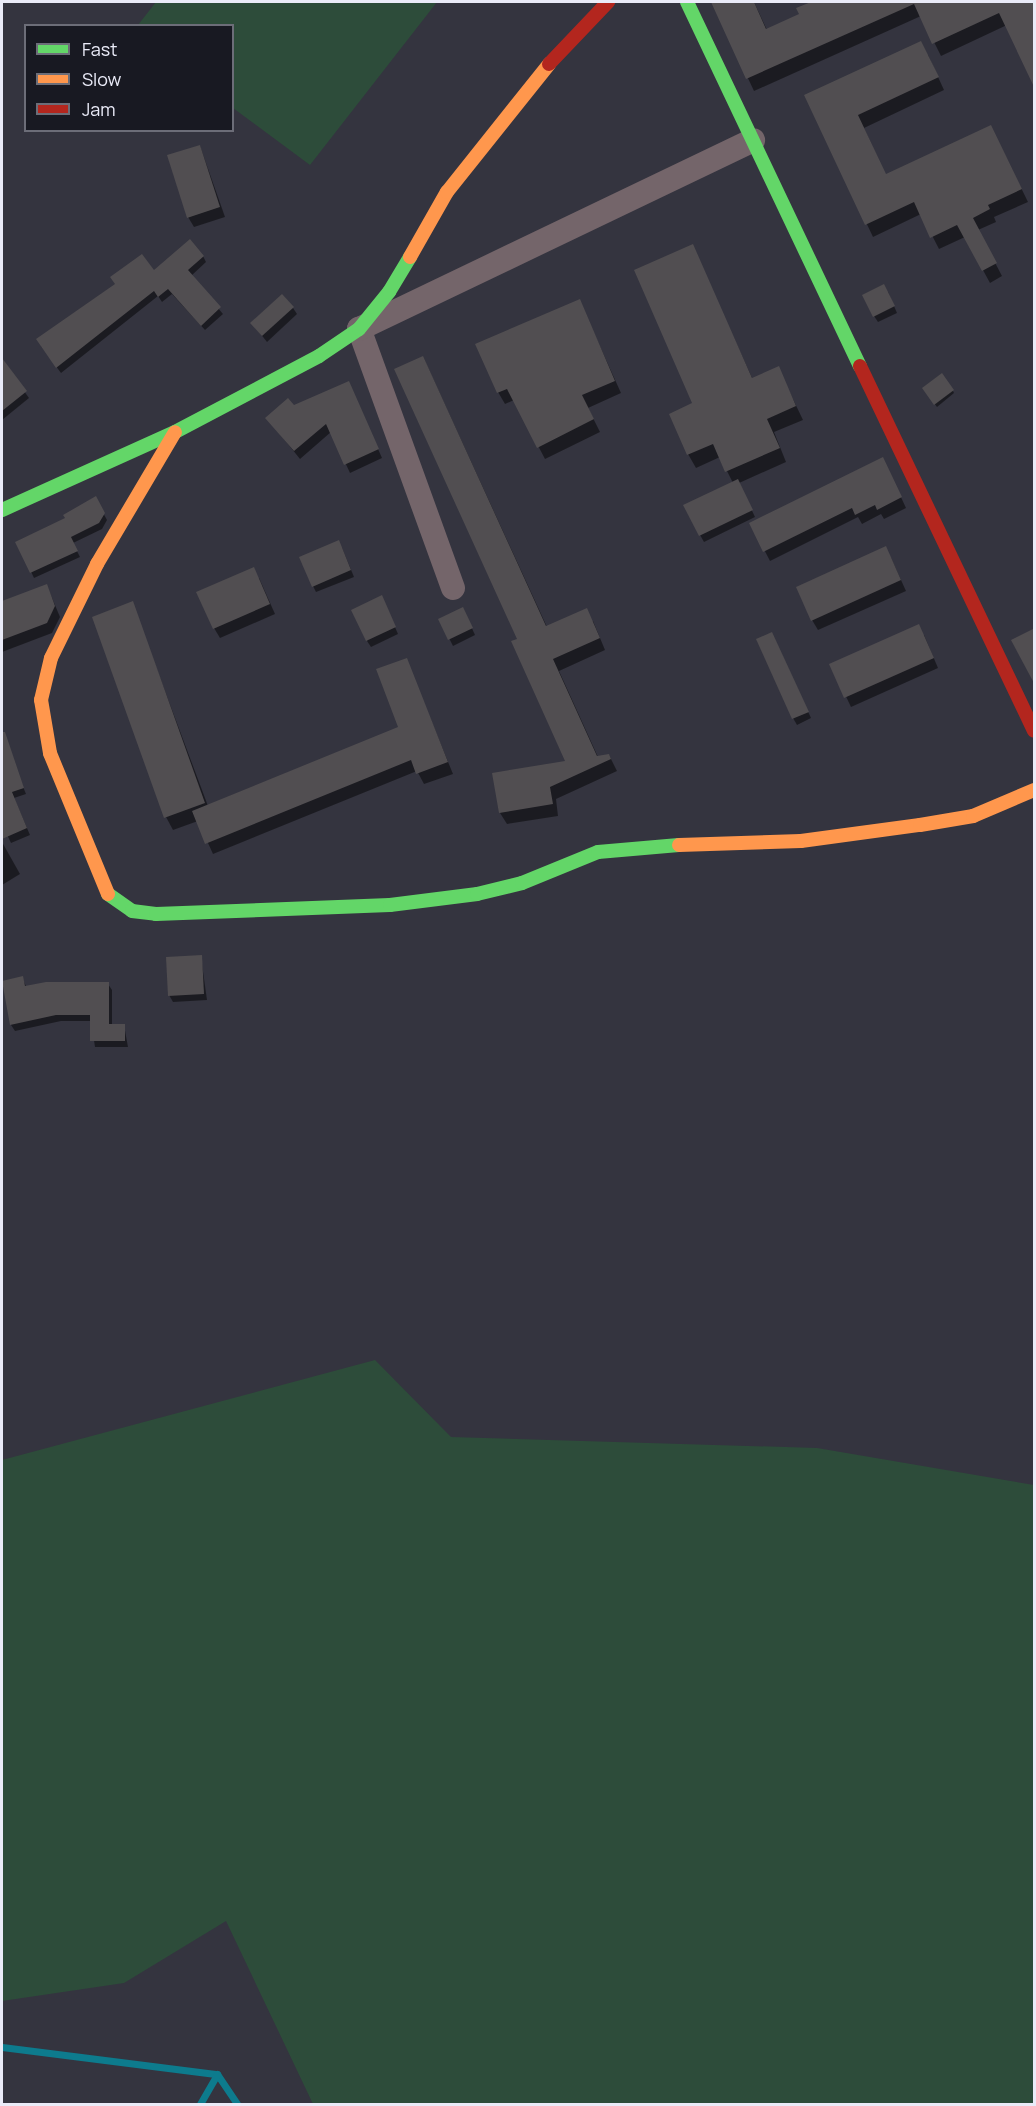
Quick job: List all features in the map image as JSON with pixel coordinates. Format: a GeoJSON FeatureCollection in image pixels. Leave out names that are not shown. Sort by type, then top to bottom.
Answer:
{"type":"FeatureCollection","features":[{"type":"Feature","properties":{"kind":"street"},"geometry":{"type":"LineString","coordinates":[[359,329],[389,292],[447,192],[530,83],[608,2]]}},
{"type":"Feature","properties":{"kind":"street"},"geometry":{"type":"LineString","coordinates":[[687,2],[1035,731]]}},
{"type":"Feature","properties":{"kind":"street"},"geometry":{"type":"LineString","coordinates":[[2,510],[175,432],[319,356],[359,329],[753,140]]}},
{"type":"Feature","properties":{"kind":"street"},"geometry":{"type":"LineString","coordinates":[[359,329],[453,588]]}},
{"type":"Feature","properties":{"kind":"street"},"geometry":{"type":"LineString","coordinates":[[175,432],[97,564],[51,658],[41,700],[50,753],[97,873],[109,896],[132,911],[156,914],[390,905],[477,894],[522,883],[598,852],[635,847],[801,841],[920,825],[973,816],[1035,790]]}},
{"type":"Feature","properties":{"kind":"green space"},"geometry":{"type":"Polygon","coordinates":[[[156,2],[437,2],[310,165],[234,109],[234,24],[139,24],[156,2]]]}},
{"type":"Feature","properties":{"kind":"green space"},"geometry":{"type":"Polygon","coordinates":[[[375,1360],[451,1437],[817,1448],[1034,1485],[1034,2104],[313,2104],[226,1921],[124,1983],[2,2001],[2,1460],[375,1360]]]}},
{"type":"Feature","properties":{"kind":"building"},"geometry":{"type":"Polygon","coordinates":[[[711,2],[754,2],[766,29],[799,14],[796,8],[811,2],[1035,2],[1035,89],[999,13],[932,44],[914,4],[746,79],[711,2]]]}},
{"type":"Feature","properties":{"kind":"building"},"geometry":{"type":"Polygon","coordinates":[[[921,41],[939,77],[858,115],[886,174],[991,125],[1022,189],[988,205],[990,209],[973,218],[997,263],[982,271],[957,225],[930,238],[914,202],[865,225],[804,95],[921,41]]]}},
{"type":"Feature","properties":{"kind":"building"},"geometry":{"type":"Polygon","coordinates":[[[200,145],[220,207],[187,218],[167,155],[200,145]]]}},
{"type":"Feature","properties":{"kind":"building"},"geometry":{"type":"Polygon","coordinates":[[[190,239],[204,256],[188,270],[221,307],[201,326],[168,289],[158,297],[154,291],[56,368],[36,339],[115,284],[110,277],[142,254],[154,270],[190,239]]]}},
{"type":"Feature","properties":{"kind":"building"},"geometry":{"type":"Polygon","coordinates":[[[693,244],[752,378],[779,366],[796,406],[767,419],[780,448],[725,472],[713,444],[687,455],[669,414],[692,403],[634,270],[693,244]]]}},
{"type":"Feature","properties":{"kind":"building"},"geometry":{"type":"Polygon","coordinates":[[[884,284],[895,306],[873,317],[862,295],[884,284]]]}},
{"type":"Feature","properties":{"kind":"building"},"geometry":{"type":"Polygon","coordinates":[[[282,294],[294,307],[262,336],[250,323],[282,294]]]}},
{"type":"Feature","properties":{"kind":"building"},"geometry":{"type":"Polygon","coordinates":[[[580,299],[615,381],[582,395],[594,419],[537,448],[507,389],[497,393],[475,344],[580,299]]]}},
{"type":"Feature","properties":{"kind":"building"},"geometry":{"type":"Polygon","coordinates":[[[423,356],[546,626],[587,608],[600,638],[553,659],[597,756],[609,754],[611,759],[550,787],[553,804],[499,813],[492,773],[565,761],[511,641],[517,639],[394,369],[423,356]]]}},
{"type":"Feature","properties":{"kind":"building"},"geometry":{"type":"Polygon","coordinates":[[[2,358],[27,391],[2,411],[2,358]]]}},
{"type":"Feature","properties":{"kind":"building"},"geometry":{"type":"Polygon","coordinates":[[[942,373],[954,390],[934,405],[922,388],[942,373]]]}},
{"type":"Feature","properties":{"kind":"building"},"geometry":{"type":"Polygon","coordinates":[[[349,381],[379,449],[344,465],[326,424],[294,451],[265,418],[288,398],[294,405],[349,381]]]}},
{"type":"Feature","properties":{"kind":"building"},"geometry":{"type":"Polygon","coordinates":[[[883,457],[902,497],[877,510],[875,505],[855,515],[852,508],[763,552],[749,523],[883,457]]]}},
{"type":"Feature","properties":{"kind":"building"},"geometry":{"type":"Polygon","coordinates":[[[738,479],[753,510],[699,536],[683,505],[738,479]]]}},
{"type":"Feature","properties":{"kind":"building"},"geometry":{"type":"Polygon","coordinates":[[[96,496],[105,513],[99,523],[71,537],[78,551],[30,573],[15,542],[65,518],[63,515],[96,496]]]}},
{"type":"Feature","properties":{"kind":"building"},"geometry":{"type":"Polygon","coordinates":[[[339,540],[351,570],[312,587],[299,557],[339,540]]]}},
{"type":"Feature","properties":{"kind":"building"},"geometry":{"type":"Polygon","coordinates":[[[886,546],[901,580],[811,621],[796,587],[886,546]]]}},
{"type":"Feature","properties":{"kind":"building"},"geometry":{"type":"Polygon","coordinates":[[[254,567],[270,604],[213,629],[196,592],[254,567]]]}},
{"type":"Feature","properties":{"kind":"building"},"geometry":{"type":"Polygon","coordinates":[[[47,584],[55,606],[47,623],[2,640],[2,601],[47,584]]]}},
{"type":"Feature","properties":{"kind":"building"},"geometry":{"type":"Polygon","coordinates":[[[382,595],[396,627],[366,641],[351,610],[382,595]]]}},
{"type":"Feature","properties":{"kind":"building"},"geometry":{"type":"Polygon","coordinates":[[[133,601],[205,803],[164,818],[92,617],[133,601]]]}},
{"type":"Feature","properties":{"kind":"building"},"geometry":{"type":"Polygon","coordinates":[[[463,607],[473,628],[448,640],[438,619],[463,607]]]}},
{"type":"Feature","properties":{"kind":"building"},"geometry":{"type":"Polygon","coordinates":[[[919,624],[934,658],[844,698],[829,664],[919,624]]]}},
{"type":"Feature","properties":{"kind":"building"},"geometry":{"type":"Polygon","coordinates":[[[1035,628],[1035,685],[1011,640],[1035,628]]]}},
{"type":"Feature","properties":{"kind":"building"},"geometry":{"type":"Polygon","coordinates":[[[772,632],[809,712],[792,719],[756,639],[772,632]]]}},
{"type":"Feature","properties":{"kind":"building"},"geometry":{"type":"Polygon","coordinates":[[[407,658],[448,762],[416,774],[411,760],[205,844],[192,811],[398,727],[376,669],[407,658]]]}},
{"type":"Feature","properties":{"kind":"building"},"geometry":{"type":"Polygon","coordinates":[[[2,732],[5,732],[24,788],[12,792],[27,828],[2,839],[2,732]]]}},
{"type":"Feature","properties":{"kind":"building"},"geometry":{"type":"Polygon","coordinates":[[[202,955],[204,994],[168,996],[166,957],[202,955]]]}},
{"type":"Feature","properties":{"kind":"building"},"geometry":{"type":"Polygon","coordinates":[[[23,976],[25,986],[46,982],[109,982],[109,1024],[125,1024],[125,1041],[90,1041],[90,1015],[56,1015],[10,1025],[2,981],[23,976]]]}},
{"type":"Feature","properties":{"kind":"waterway"},"geometry":{"type":"LineString","coordinates":[[2,2047],[217,2074],[237,2104]]}},
{"type":"Feature","properties":{"kind":"waterway"},"geometry":{"type":"LineString","coordinates":[[200,2104],[217,2074]]}},
{"type":"Feature","properties":{"kind":"traffic: fast"},"geometry":{"type":"LineString","coordinates":[[687,2],[860,366]]}},
{"type":"Feature","properties":{"kind":"traffic: fast"},"geometry":{"type":"LineString","coordinates":[[2,510],[175,432],[319,356],[359,329],[389,292],[410,257]]}},
{"type":"Feature","properties":{"kind":"traffic: fast"},"geometry":{"type":"LineString","coordinates":[[108,894],[132,911],[156,914],[390,905],[477,894],[522,883],[598,852],[679,845]]}},
{"type":"Feature","properties":{"kind":"traffic: slow"},"geometry":{"type":"LineString","coordinates":[[410,257],[447,192],[549,64]]}},
{"type":"Feature","properties":{"kind":"traffic: slow"},"geometry":{"type":"LineString","coordinates":[[108,894],[50,753],[41,700],[51,658],[97,564],[175,432]]}},
{"type":"Feature","properties":{"kind":"traffic: slow"},"geometry":{"type":"LineString","coordinates":[[679,845],[801,841],[920,825],[973,816],[1034,790]]}},
{"type":"Feature","properties":{"kind":"traffic: jam"},"geometry":{"type":"LineString","coordinates":[[549,64],[608,2]]}},
{"type":"Feature","properties":{"kind":"traffic: jam"},"geometry":{"type":"LineString","coordinates":[[860,366],[1034,731]]}}]}
